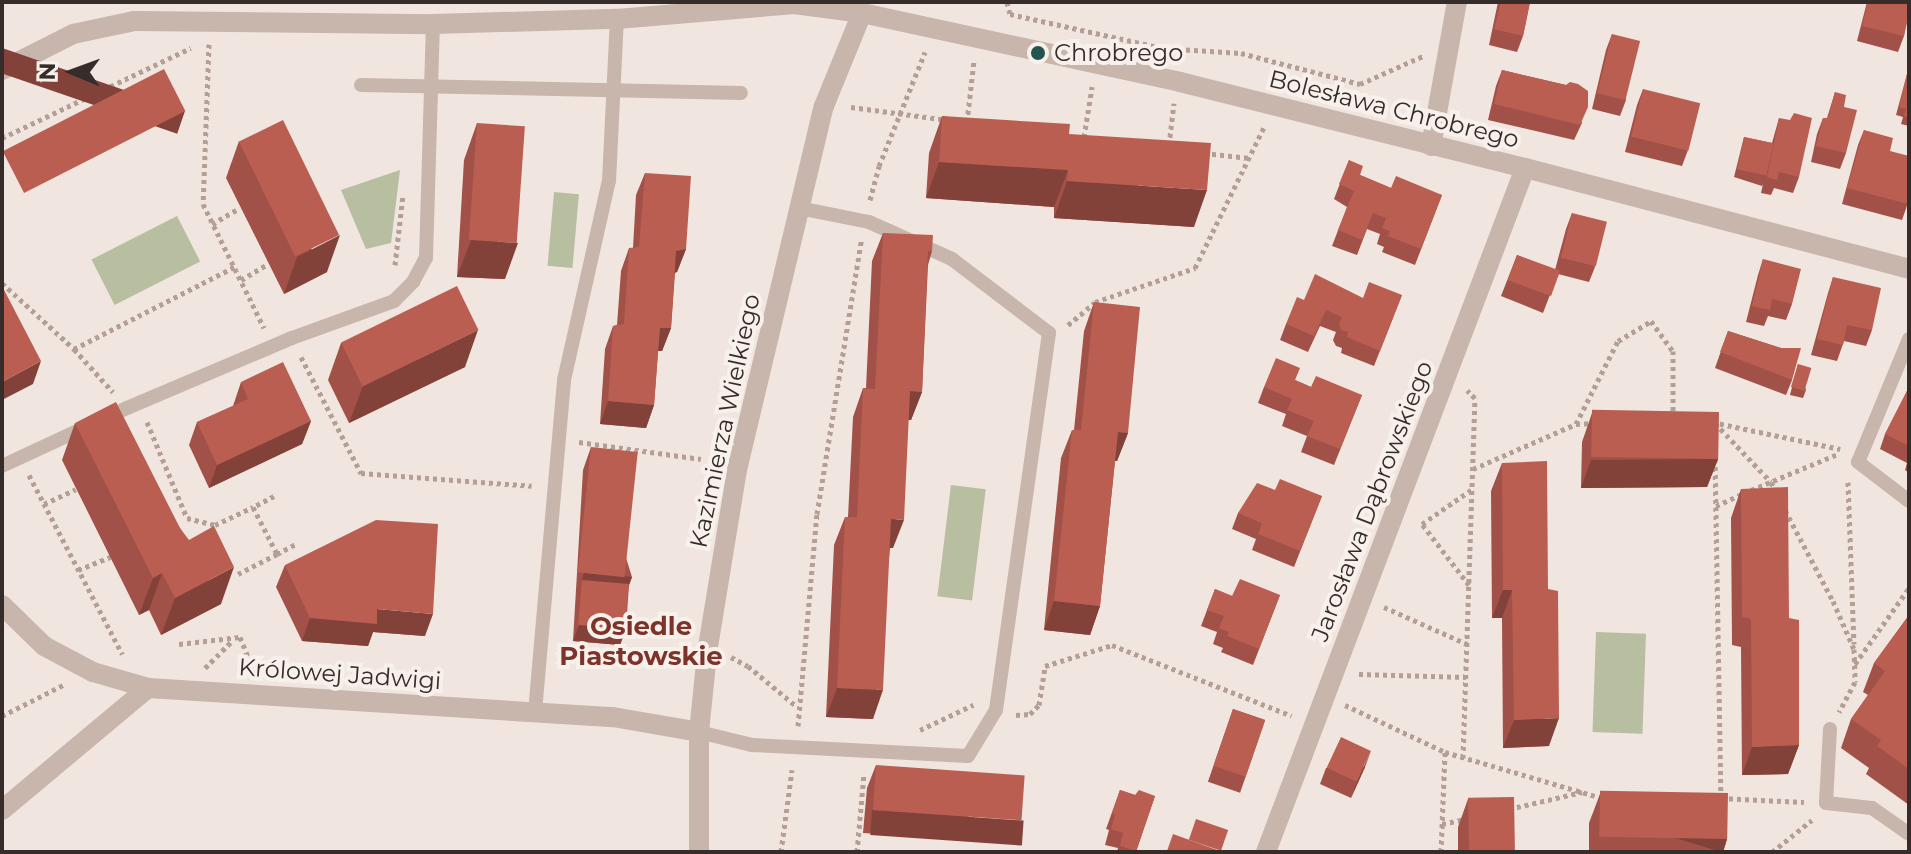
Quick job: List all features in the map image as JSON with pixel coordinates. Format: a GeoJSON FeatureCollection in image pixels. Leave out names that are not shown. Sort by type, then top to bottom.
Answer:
{"type":"FeatureCollection","features":[{"type":"Feature","properties":{"kind":"street"},"geometry":{"type":"LineString","coordinates":[[124,2],[134,21]]}},
{"type":"Feature","properties":{"kind":"street"},"geometry":{"type":"LineString","coordinates":[[1431,146],[1457,2]]}},
{"type":"Feature","properties":{"kind":"street"},"geometry":{"type":"LineString","coordinates":[[2,70],[73,34],[134,21],[433,24],[617,19],[794,4],[862,13]]}},
{"type":"Feature","properties":{"kind":"street","name":"Bolesława Chrobrego"},"geometry":{"type":"LineString","coordinates":[[862,13],[1180,82],[1525,168],[1909,269]]}},
{"type":"Feature","properties":{"kind":"street","name":"Kazimierza Wielkiego"},"geometry":{"type":"LineString","coordinates":[[699,852],[699,732],[707,653],[737,470],[824,106],[862,13]]}},
{"type":"Feature","properties":{"kind":"street","name":"Jarosława Dąbrowskiego"},"geometry":{"type":"LineString","coordinates":[[1266,852],[1525,168]]}},
{"type":"Feature","properties":{"kind":"street","name":"Królowej Jadwigi"},"geometry":{"type":"LineString","coordinates":[[2,605],[44,646],[93,672],[148,688],[613,717],[699,732]]}},
{"type":"Feature","properties":{"kind":"street"},"geometry":{"type":"LineString","coordinates":[[2,810],[148,688]]}},
{"type":"Feature","properties":{"kind":"lane"},"geometry":{"type":"LineString","coordinates":[[535,712],[564,380],[609,181],[617,19]]}},
{"type":"Feature","properties":{"kind":"lane"},"geometry":{"type":"LineString","coordinates":[[2,466],[133,405],[292,338],[394,301],[413,282],[426,258],[433,24]]}},
{"type":"Feature","properties":{"kind":"lane"},"geometry":{"type":"LineString","coordinates":[[361,85],[741,93]]}},
{"type":"Feature","properties":{"kind":"lane"},"geometry":{"type":"LineString","coordinates":[[699,732],[795,753],[866,751],[968,756],[993,717],[998,700],[1049,333],[952,259],[864,221],[799,208]]}},
{"type":"Feature","properties":{"kind":"lane"},"geometry":{"type":"LineString","coordinates":[[1909,339],[1854,454],[1858,462],[1909,501]]}},
{"type":"Feature","properties":{"kind":"lane"},"geometry":{"type":"LineString","coordinates":[[1830,729],[1829,804],[1872,808],[1909,834]]}},
{"type":"Feature","properties":{"kind":"path"},"geometry":{"type":"LineString","coordinates":[[1007,2],[1010,14],[1162,48],[1241,53],[1360,84],[1428,54]]}},
{"type":"Feature","properties":{"kind":"path"},"geometry":{"type":"LineString","coordinates":[[965,131],[977,38]]}},
{"type":"Feature","properties":{"kind":"path"},"geometry":{"type":"LineString","coordinates":[[2,138],[209,39],[203,204],[272,347]]}},
{"type":"Feature","properties":{"kind":"path"},"geometry":{"type":"LineString","coordinates":[[1084,137],[1087,102],[1098,65]]}},
{"type":"Feature","properties":{"kind":"path"},"geometry":{"type":"LineString","coordinates":[[1169,148],[1171,114],[1180,82]]}},
{"type":"Feature","properties":{"kind":"path"},"geometry":{"type":"LineString","coordinates":[[103,89],[109,101]]}},
{"type":"Feature","properties":{"kind":"path"},"geometry":{"type":"LineString","coordinates":[[847,107],[982,124]]}},
{"type":"Feature","properties":{"kind":"path"},"geometry":{"type":"LineString","coordinates":[[781,852],[798,730],[797,707],[817,514],[864,221],[879,166],[901,114]]}},
{"type":"Feature","properties":{"kind":"path"},"geometry":{"type":"LineString","coordinates":[[46,117],[50,129]]}},
{"type":"Feature","properties":{"kind":"path"},"geometry":{"type":"LineString","coordinates":[[1049,333],[1066,327],[1095,302],[1195,268],[1266,123]]}},
{"type":"Feature","properties":{"kind":"path"},"geometry":{"type":"LineString","coordinates":[[1070,136],[1093,139]]}},
{"type":"Feature","properties":{"kind":"path"},"geometry":{"type":"LineString","coordinates":[[1153,146],[1182,150]]}},
{"type":"Feature","properties":{"kind":"path"},"geometry":{"type":"LineString","coordinates":[[1196,152],[1250,158]]}},
{"type":"Feature","properties":{"kind":"path"},"geometry":{"type":"LineString","coordinates":[[394,275],[404,180]]}},
{"type":"Feature","properties":{"kind":"path"},"geometry":{"type":"LineString","coordinates":[[212,224],[240,208]]}},
{"type":"Feature","properties":{"kind":"path"},"geometry":{"type":"LineString","coordinates":[[241,280],[268,264]]}},
{"type":"Feature","properties":{"kind":"path"},"geometry":{"type":"LineString","coordinates":[[74,349],[234,267]]}},
{"type":"Feature","properties":{"kind":"path"},"geometry":{"type":"LineString","coordinates":[[2,283],[133,405],[187,518],[215,525],[274,496]]}},
{"type":"Feature","properties":{"kind":"path"},"geometry":{"type":"LineString","coordinates":[[1576,424],[1618,341],[1651,321],[1673,351],[1674,421],[1660,422]]}},
{"type":"Feature","properties":{"kind":"path"},"geometry":{"type":"LineString","coordinates":[[292,338],[361,473],[533,486]]}},
{"type":"Feature","properties":{"kind":"path"},"geometry":{"type":"LineString","coordinates":[[1447,373],[1475,398],[1463,758]]}},
{"type":"Feature","properties":{"kind":"path"},"geometry":{"type":"LineString","coordinates":[[1701,422],[1715,422],[1854,454]]}},
{"type":"Feature","properties":{"kind":"path"},"geometry":{"type":"LineString","coordinates":[[1715,422],[1715,436]]}},
{"type":"Feature","properties":{"kind":"path"},"geometry":{"type":"LineString","coordinates":[[1715,422],[1771,482],[1833,601],[1854,649]]}},
{"type":"Feature","properties":{"kind":"path"},"geometry":{"type":"LineString","coordinates":[[1473,469],[1576,424],[1604,423]]}},
{"type":"Feature","properties":{"kind":"path"},"geometry":{"type":"LineString","coordinates":[[559,439],[701,459]]}},
{"type":"Feature","properties":{"kind":"path"},"geometry":{"type":"LineString","coordinates":[[1715,450],[1721,812]]}},
{"type":"Feature","properties":{"kind":"path"},"geometry":{"type":"LineString","coordinates":[[1716,506],[1771,482],[1854,454]]}},
{"type":"Feature","properties":{"kind":"path"},"geometry":{"type":"LineString","coordinates":[[1830,729],[1855,682],[1854,454]]}},
{"type":"Feature","properties":{"kind":"path"},"geometry":{"type":"LineString","coordinates":[[20,458],[107,628]]}},
{"type":"Feature","properties":{"kind":"path"},"geometry":{"type":"LineString","coordinates":[[44,505],[76,489]]}},
{"type":"Feature","properties":{"kind":"path"},"geometry":{"type":"LineString","coordinates":[[1469,585],[1422,524],[1472,489]]}},
{"type":"Feature","properties":{"kind":"path"},"geometry":{"type":"LineString","coordinates":[[253,507],[277,554]]}},
{"type":"Feature","properties":{"kind":"path"},"geometry":{"type":"LineString","coordinates":[[238,574],[296,544]]}},
{"type":"Feature","properties":{"kind":"path"},"geometry":{"type":"LineString","coordinates":[[77,570],[110,557]]}},
{"type":"Feature","properties":{"kind":"path"},"geometry":{"type":"LineString","coordinates":[[1855,665],[1909,588]]}},
{"type":"Feature","properties":{"kind":"path"},"geometry":{"type":"LineString","coordinates":[[1363,597],[1467,644]]}},
{"type":"Feature","properties":{"kind":"path"},"geometry":{"type":"LineString","coordinates":[[179,644],[240,637],[258,679]]}},
{"type":"Feature","properties":{"kind":"path"},"geometry":{"type":"LineString","coordinates":[[198,674],[233,640]]}},
{"type":"Feature","properties":{"kind":"path"},"geometry":{"type":"LineString","coordinates":[[993,717],[1030,714],[1039,705],[1045,666],[1112,645],[1315,726]]}},
{"type":"Feature","properties":{"kind":"path"},"geometry":{"type":"LineString","coordinates":[[727,655],[748,666],[797,707]]}},
{"type":"Feature","properties":{"kind":"path"},"geometry":{"type":"LineString","coordinates":[[1335,673],[1466,677]]}},
{"type":"Feature","properties":{"kind":"path"},"geometry":{"type":"LineString","coordinates":[[3,712],[73,680]]}},
{"type":"Feature","properties":{"kind":"path"},"geometry":{"type":"LineString","coordinates":[[1326,696],[1445,752],[1606,799]]}},
{"type":"Feature","properties":{"kind":"path"},"geometry":{"type":"LineString","coordinates":[[906,736],[979,702],[998,700]]}},
{"type":"Feature","properties":{"kind":"path"},"geometry":{"type":"LineString","coordinates":[[798,730],[812,732]]}},
{"type":"Feature","properties":{"kind":"path"},"geometry":{"type":"LineString","coordinates":[[857,852],[866,751]]}},
{"type":"Feature","properties":{"kind":"path"},"geometry":{"type":"LineString","coordinates":[[1441,852],[1445,752]]}},
{"type":"Feature","properties":{"kind":"path"},"geometry":{"type":"LineString","coordinates":[[1504,810],[1582,792]]}},
{"type":"Feature","properties":{"kind":"path"},"geometry":{"type":"LineString","coordinates":[[1707,798],[1829,804]]}},
{"type":"Feature","properties":{"kind":"path"},"geometry":{"type":"LineString","coordinates":[[1772,852],[1829,804]]}},
{"type":"Feature","properties":{"kind":"path"},"geometry":{"type":"LineString","coordinates":[[1442,824],[1473,817]]}},
{"type":"Feature","properties":{"kind":"green space"},"geometry":{"type":"Polygon","coordinates":[[[400,170],[391,243],[366,249],[341,190],[400,170]]]}},
{"type":"Feature","properties":{"kind":"green space"},"geometry":{"type":"Polygon","coordinates":[[[554,192],[579,194],[572,268],[548,266],[554,192]]]}},
{"type":"Feature","properties":{"kind":"green space"},"geometry":{"type":"Polygon","coordinates":[[[177,216],[200,261],[115,305],[91,260],[177,216]]]}},
{"type":"Feature","properties":{"kind":"green space"},"geometry":{"type":"Polygon","coordinates":[[[951,485],[986,489],[972,600],[937,596],[951,485]]]}},
{"type":"Feature","properties":{"kind":"green space"},"geometry":{"type":"Polygon","coordinates":[[[1596,632],[1646,634],[1642,734],[1593,732],[1596,632]]]}},
{"type":"Feature","properties":{"kind":"building"},"geometry":{"type":"Polygon","coordinates":[[[1501,2],[1530,2],[1523,36],[1494,29],[1501,2]]]}},
{"type":"Feature","properties":{"kind":"building"},"geometry":{"type":"Polygon","coordinates":[[[1868,2],[1909,2],[1904,36],[1862,26],[1868,2]]]}},
{"type":"Feature","properties":{"kind":"building"},"geometry":{"type":"Polygon","coordinates":[[[1612,34],[1640,41],[1625,100],[1597,93],[1612,34]]]}},
{"type":"Feature","properties":{"kind":"building"},"geometry":{"type":"Polygon","coordinates":[[[164,69],[185,111],[24,193],[3,151],[164,69]]]}},
{"type":"Feature","properties":{"kind":"building"},"geometry":{"type":"Polygon","coordinates":[[[1502,70],[1566,85],[1570,82],[1588,91],[1588,107],[1580,125],[1494,104],[1502,70]]]}},
{"type":"Feature","properties":{"kind":"building"},"geometry":{"type":"Polygon","coordinates":[[[1907,74],[1909,117],[1904,116],[1906,109],[1899,107],[1907,74]]]}},
{"type":"Feature","properties":{"kind":"building"},"geometry":{"type":"Polygon","coordinates":[[[1643,89],[1700,103],[1688,151],[1631,137],[1643,89]]]}},
{"type":"Feature","properties":{"kind":"building"},"geometry":{"type":"Polygon","coordinates":[[[1835,92],[1846,95],[1844,107],[1857,110],[1846,153],[1816,146],[1823,118],[1828,118],[1835,92]]]}},
{"type":"Feature","properties":{"kind":"building"},"geometry":{"type":"Polygon","coordinates":[[[1794,113],[1812,118],[1799,177],[1779,172],[1777,180],[1767,177],[1779,118],[1790,120],[1794,113]]]}},
{"type":"Feature","properties":{"kind":"building"},"geometry":{"type":"Polygon","coordinates":[[[942,116],[1070,124],[1069,134],[1211,143],[1207,190],[1067,181],[1068,170],[939,162],[942,116]]]}},
{"type":"Feature","properties":{"kind":"building"},"geometry":{"type":"Polygon","coordinates":[[[283,120],[339,235],[295,257],[239,141],[283,120]]]}},
{"type":"Feature","properties":{"kind":"building"},"geometry":{"type":"Polygon","coordinates":[[[477,123],[525,126],[517,243],[469,240],[477,123]]]}},
{"type":"Feature","properties":{"kind":"building"},"geometry":{"type":"Polygon","coordinates":[[[1864,130],[1893,138],[1890,151],[1909,156],[1908,204],[1847,188],[1864,130]]]}},
{"type":"Feature","properties":{"kind":"building"},"geometry":{"type":"Polygon","coordinates":[[[1744,137],[1773,143],[1766,176],[1737,169],[1744,137]]]}},
{"type":"Feature","properties":{"kind":"building"},"geometry":{"type":"Polygon","coordinates":[[[1349,160],[1363,166],[1360,175],[1391,188],[1396,176],[1442,195],[1421,249],[1388,236],[1390,231],[1382,228],[1386,218],[1373,213],[1362,240],[1338,230],[1354,191],[1339,184],[1349,160]]]}},
{"type":"Feature","properties":{"kind":"building"},"geometry":{"type":"Polygon","coordinates":[[[645,173],[691,176],[686,249],[676,251],[671,328],[660,328],[654,405],[608,401],[613,326],[624,324],[629,248],[639,247],[645,173]]]}},
{"type":"Feature","properties":{"kind":"building"},"geometry":{"type":"Polygon","coordinates":[[[1572,213],[1607,222],[1596,266],[1561,258],[1572,213]]]}},
{"type":"Feature","properties":{"kind":"building"},"geometry":{"type":"Polygon","coordinates":[[[883,233],[933,235],[932,251],[928,251],[922,392],[910,391],[904,520],[891,519],[883,690],[837,688],[845,517],[857,517],[863,388],[875,389],[883,233]]]}},
{"type":"Feature","properties":{"kind":"building"},"geometry":{"type":"Polygon","coordinates":[[[1517,255],[1560,271],[1551,296],[1508,280],[1517,255]]]}},
{"type":"Feature","properties":{"kind":"building"},"geometry":{"type":"Polygon","coordinates":[[[1763,259],[1801,269],[1792,304],[1772,299],[1770,310],[1752,306],[1763,259]]]}},
{"type":"Feature","properties":{"kind":"building"},"geometry":{"type":"Polygon","coordinates":[[[1315,274],[1363,298],[1369,282],[1402,295],[1380,351],[1347,337],[1348,332],[1341,330],[1339,324],[1342,317],[1326,310],[1314,336],[1286,324],[1297,297],[1304,300],[1315,274]]]}},
{"type":"Feature","properties":{"kind":"building"},"geometry":{"type":"Polygon","coordinates":[[[1833,277],[1881,288],[1872,330],[1847,325],[1843,345],[1817,339],[1833,277]]]}},
{"type":"Feature","properties":{"kind":"building"},"geometry":{"type":"Polygon","coordinates":[[[2,286],[41,361],[2,382],[2,286]]]}},
{"type":"Feature","properties":{"kind":"building"},"geometry":{"type":"Polygon","coordinates":[[[457,286],[478,330],[363,387],[341,343],[457,286]]]}},
{"type":"Feature","properties":{"kind":"building"},"geometry":{"type":"Polygon","coordinates":[[[1094,302],[1140,307],[1128,433],[1118,432],[1100,606],[1054,601],[1072,430],[1081,430],[1094,302]]]}},
{"type":"Feature","properties":{"kind":"building"},"geometry":{"type":"Polygon","coordinates":[[[1728,331],[1781,348],[1801,348],[1792,380],[1720,352],[1728,331]]]}},
{"type":"Feature","properties":{"kind":"building"},"geometry":{"type":"Polygon","coordinates":[[[1276,358],[1300,368],[1295,380],[1311,387],[1316,376],[1362,395],[1340,449],[1307,436],[1314,421],[1287,410],[1292,399],[1264,387],[1276,358]]]}},
{"type":"Feature","properties":{"kind":"building"},"geometry":{"type":"Polygon","coordinates":[[[283,362],[311,421],[217,465],[197,422],[248,399],[241,382],[283,362]]]}},
{"type":"Feature","properties":{"kind":"building"},"geometry":{"type":"Polygon","coordinates":[[[1798,364],[1811,368],[1804,391],[1791,387],[1798,364]]]}},
{"type":"Feature","properties":{"kind":"building"},"geometry":{"type":"Polygon","coordinates":[[[1909,387],[1909,446],[1885,434],[1909,387]]]}},
{"type":"Feature","properties":{"kind":"building"},"geometry":{"type":"Polygon","coordinates":[[[116,402],[180,528],[189,540],[214,526],[234,567],[175,598],[162,573],[153,578],[75,423],[116,402]]]}},
{"type":"Feature","properties":{"kind":"building"},"geometry":{"type":"Polygon","coordinates":[[[1592,410],[1719,412],[1718,459],[1591,457],[1592,410]]]}},
{"type":"Feature","properties":{"kind":"building"},"geometry":{"type":"Polygon","coordinates":[[[591,447],[638,452],[625,577],[578,572],[591,447]]]}},
{"type":"Feature","properties":{"kind":"building"},"geometry":{"type":"Polygon","coordinates":[[[1547,461],[1548,589],[1558,591],[1559,718],[1514,720],[1512,590],[1503,590],[1502,463],[1547,461]]]}},
{"type":"Feature","properties":{"kind":"building"},"geometry":{"type":"Polygon","coordinates":[[[1280,479],[1322,496],[1300,551],[1258,534],[1262,523],[1238,513],[1257,483],[1275,490],[1280,479]]]}},
{"type":"Feature","properties":{"kind":"building"},"geometry":{"type":"Polygon","coordinates":[[[1788,487],[1789,618],[1799,620],[1799,745],[1752,747],[1751,619],[1742,617],[1741,489],[1788,487]]]}},
{"type":"Feature","properties":{"kind":"building"},"geometry":{"type":"Polygon","coordinates":[[[376,520],[438,524],[433,614],[377,609],[377,624],[310,618],[285,565],[376,520]]]}},
{"type":"Feature","properties":{"kind":"building"},"geometry":{"type":"Polygon","coordinates":[[[1240,579],[1280,595],[1259,649],[1227,636],[1229,632],[1219,628],[1224,616],[1207,610],[1215,589],[1232,596],[1240,579]]]}},
{"type":"Feature","properties":{"kind":"building"},"geometry":{"type":"Polygon","coordinates":[[[582,580],[629,584],[625,629],[578,625],[582,580]]]}},
{"type":"Feature","properties":{"kind":"building"},"geometry":{"type":"Polygon","coordinates":[[[1909,615],[1909,769],[1877,746],[1881,740],[1851,719],[1885,671],[1874,663],[1909,615]]]}},
{"type":"Feature","properties":{"kind":"building"},"geometry":{"type":"Polygon","coordinates":[[[1233,709],[1265,720],[1246,777],[1213,766],[1233,709]]]}},
{"type":"Feature","properties":{"kind":"building"},"geometry":{"type":"Polygon","coordinates":[[[1341,737],[1371,751],[1357,782],[1327,768],[1341,737]]]}},
{"type":"Feature","properties":{"kind":"building"},"geometry":{"type":"Polygon","coordinates":[[[876,765],[1025,775],[1021,820],[873,810],[876,765]]]}},
{"type":"Feature","properties":{"kind":"building"},"geometry":{"type":"Polygon","coordinates":[[[1120,790],[1135,795],[1139,790],[1155,796],[1136,851],[1120,846],[1123,833],[1111,829],[1115,815],[1112,813],[1120,790]]]}},
{"type":"Feature","properties":{"kind":"building"},"geometry":{"type":"Polygon","coordinates":[[[1600,791],[1728,793],[1727,839],[1599,837],[1600,791]]]}},
{"type":"Feature","properties":{"kind":"building"},"geometry":{"type":"Polygon","coordinates":[[[1514,797],[1515,852],[1469,852],[1468,798],[1514,797]]]}},
{"type":"Feature","properties":{"kind":"building"},"geometry":{"type":"Polygon","coordinates":[[[1196,819],[1228,830],[1221,851],[1189,840],[1196,819]]]}},
{"type":"Feature","properties":{"kind":"building"},"geometry":{"type":"Polygon","coordinates":[[[1173,834],[1220,851],[1220,852],[1167,851],[1173,834]]]}},
{"type":"Feature","properties":{"kind":"place","name":"Chrobrego"},"geometry":{"type":"Point","coordinates":[1038,53]}},
{"type":"Feature","properties":{"kind":"district","name":"Osiedle Piastowskie"},"geometry":{"type":"Point","coordinates":[641,642]}}]}
